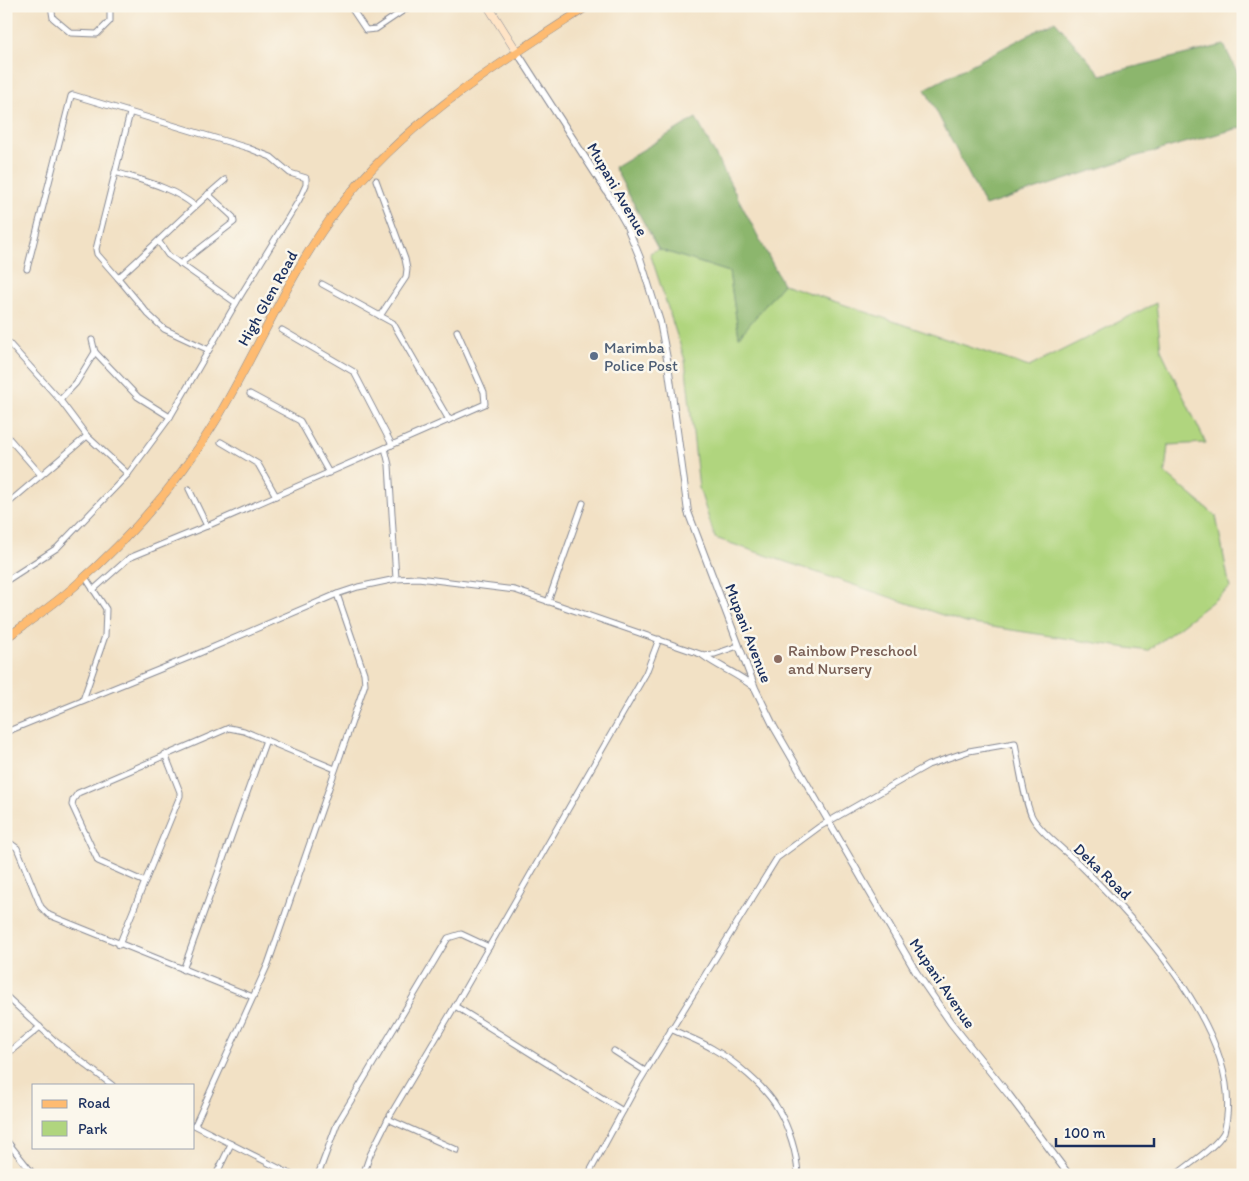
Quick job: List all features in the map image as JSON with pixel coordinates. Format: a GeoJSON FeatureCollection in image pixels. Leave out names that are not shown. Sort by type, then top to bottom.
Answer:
{"type":"FeatureCollection","features":[{"type":"Feature","properties":{"kind":"main road"},"geometry":{"type":"LineString","coordinates":[[488,6],[517,52]]}},
{"type":"Feature","properties":{"kind":"main road","name":"High Glen Road"},"geometry":{"type":"LineString","coordinates":[[6,638],[85,577],[122,542],[176,480],[215,422],[304,258],[340,205],[360,182],[413,129],[462,90],[588,6]]}},
{"type":"Feature","properties":{"kind":"street"},"geometry":{"type":"LineString","coordinates":[[51,6],[53,18],[71,33],[97,34],[110,21],[110,6]]}},
{"type":"Feature","properties":{"kind":"street"},"geometry":{"type":"LineString","coordinates":[[350,6],[366,30],[376,29],[410,6]]}},
{"type":"Feature","properties":{"kind":"street","name":"Mupani Avenue"},"geometry":{"type":"LineString","coordinates":[[517,52],[613,201],[626,224],[640,258],[660,322],[668,364],[688,512],[738,646],[774,728],[926,986],[951,1023],[1009,1095],[1069,1175]]}},
{"type":"Feature","properties":{"kind":"street"},"geometry":{"type":"LineString","coordinates":[[6,581],[57,548],[128,474],[170,417],[236,303],[299,200],[306,185],[306,178],[290,173],[270,157],[248,148],[74,95],[70,97],[26,270]]}},
{"type":"Feature","properties":{"kind":"street"},"geometry":{"type":"LineString","coordinates":[[130,113],[96,250],[97,254],[164,330],[209,350]]}},
{"type":"Feature","properties":{"kind":"street"},"geometry":{"type":"LineString","coordinates":[[115,172],[165,188],[187,199],[195,206]]}},
{"type":"Feature","properties":{"kind":"street"},"geometry":{"type":"LineString","coordinates":[[118,278],[225,180]]}},
{"type":"Feature","properties":{"kind":"street"},"geometry":{"type":"LineString","coordinates":[[376,180],[407,269],[406,277],[380,316]]}},
{"type":"Feature","properties":{"kind":"street"},"geometry":{"type":"LineString","coordinates":[[180,264],[234,222],[233,217],[208,194]]}},
{"type":"Feature","properties":{"kind":"street"},"geometry":{"type":"LineString","coordinates":[[159,242],[164,251],[180,264],[236,303]]}},
{"type":"Feature","properties":{"kind":"street"},"geometry":{"type":"LineString","coordinates":[[322,284],[393,323],[448,420]]}},
{"type":"Feature","properties":{"kind":"street"},"geometry":{"type":"LineString","coordinates":[[282,330],[354,372],[392,445]]}},
{"type":"Feature","properties":{"kind":"street"},"geometry":{"type":"LineString","coordinates":[[93,590],[129,558],[207,526],[485,404],[486,399],[457,331]]}},
{"type":"Feature","properties":{"kind":"street"},"geometry":{"type":"LineString","coordinates":[[6,340],[60,400],[87,436],[128,474]]}},
{"type":"Feature","properties":{"kind":"street"},"geometry":{"type":"LineString","coordinates":[[92,340],[94,352],[138,397],[170,417]]}},
{"type":"Feature","properties":{"kind":"street"},"geometry":{"type":"LineString","coordinates":[[60,400],[76,383],[94,352]]}},
{"type":"Feature","properties":{"kind":"street"},"geometry":{"type":"LineString","coordinates":[[250,394],[300,421],[329,473]]}},
{"type":"Feature","properties":{"kind":"street"},"geometry":{"type":"LineString","coordinates":[[6,435],[41,475]]}},
{"type":"Feature","properties":{"kind":"street"},"geometry":{"type":"LineString","coordinates":[[6,505],[87,436]]}},
{"type":"Feature","properties":{"kind":"street"},"geometry":{"type":"LineString","coordinates":[[220,442],[258,464],[276,496]]}},
{"type":"Feature","properties":{"kind":"street"},"geometry":{"type":"LineString","coordinates":[[385,448],[389,465],[396,579]]}},
{"type":"Feature","properties":{"kind":"street"},"geometry":{"type":"LineString","coordinates":[[189,490],[207,526]]}},
{"type":"Feature","properties":{"kind":"street"},"geometry":{"type":"LineString","coordinates":[[548,602],[583,503]]}},
{"type":"Feature","properties":{"kind":"street"},"geometry":{"type":"LineString","coordinates":[[84,700],[105,636],[106,609],[85,577]]}},
{"type":"Feature","properties":{"kind":"street"},"geometry":{"type":"LineString","coordinates":[[6,732],[337,594],[358,587],[396,579],[418,578],[515,590],[702,655],[742,678],[755,688]]}},
{"type":"Feature","properties":{"kind":"street"},"geometry":{"type":"LineString","coordinates":[[195,1123],[268,964],[365,684],[364,673],[337,594]]}},
{"type":"Feature","properties":{"kind":"street"},"geometry":{"type":"LineString","coordinates":[[363,1175],[370,1155],[388,1119],[646,673],[659,639]]}},
{"type":"Feature","properties":{"kind":"street"},"geometry":{"type":"LineString","coordinates":[[702,655],[714,654],[738,646]]}},
{"type":"Feature","properties":{"kind":"street"},"geometry":{"type":"LineString","coordinates":[[145,882],[98,860],[72,805],[73,800],[82,790],[229,728],[244,731],[335,769]]}},
{"type":"Feature","properties":{"kind":"street"},"geometry":{"type":"LineString","coordinates":[[184,970],[266,740]]}},
{"type":"Feature","properties":{"kind":"street","name":"Deka Road"},"geometry":{"type":"LineString","coordinates":[[829,822],[928,765],[968,751],[1015,742],[1033,819],[1164,948]]}},
{"type":"Feature","properties":{"kind":"street"},"geometry":{"type":"LineString","coordinates":[[119,945],[180,796],[165,754]]}},
{"type":"Feature","properties":{"kind":"street"},"geometry":{"type":"LineString","coordinates":[[588,1175],[645,1071],[777,858],[829,822]]}},
{"type":"Feature","properties":{"kind":"street"},"geometry":{"type":"LineString","coordinates":[[6,840],[18,848],[41,907],[49,915],[119,945],[253,997]]}},
{"type":"Feature","properties":{"kind":"street"},"geometry":{"type":"LineString","coordinates":[[318,1175],[337,1124],[448,938],[461,934],[489,947]]}},
{"type":"Feature","properties":{"kind":"street"},"geometry":{"type":"LineString","coordinates":[[6,996],[55,1041],[111,1084]]}},
{"type":"Feature","properties":{"kind":"street"},"geometry":{"type":"LineString","coordinates":[[455,1006],[623,1111]]}},
{"type":"Feature","properties":{"kind":"street"},"geometry":{"type":"LineString","coordinates":[[6,1055],[40,1027]]}},
{"type":"Feature","properties":{"kind":"street"},"geometry":{"type":"LineString","coordinates":[[671,1029],[713,1049],[742,1069],[760,1086],[778,1107],[790,1136],[798,1164],[798,1175]]}},
{"type":"Feature","properties":{"kind":"street"},"geometry":{"type":"LineString","coordinates":[[614,1051],[645,1071]]}},
{"type":"Feature","properties":{"kind":"street"},"geometry":{"type":"LineString","coordinates":[[1176,1175],[1220,1139],[1230,1122],[1232,1114]]}},
{"type":"Feature","properties":{"kind":"street"},"geometry":{"type":"LineString","coordinates":[[388,1119],[457,1150]]}},
{"type":"Feature","properties":{"kind":"street"},"geometry":{"type":"LineString","coordinates":[[195,1126],[292,1175]]}},
{"type":"Feature","properties":{"kind":"street"},"geometry":{"type":"LineString","coordinates":[[6,1140],[34,1175]]}},
{"type":"Feature","properties":{"kind":"street"},"geometry":{"type":"LineString","coordinates":[[216,1175],[231,1144]]}},
{"type":"Feature","properties":{"kind":"green space"},"geometry":{"type":"Polygon","coordinates":[[[1055,21],[1101,75],[1224,45],[1243,84],[1243,127],[1134,157],[985,206],[925,89],[1055,21]]]}},
{"type":"Feature","properties":{"kind":"green space"},"geometry":{"type":"Polygon","coordinates":[[[696,118],[783,284],[739,337],[729,272],[658,249],[614,167],[696,118]]]}},
{"type":"Feature","properties":{"kind":"green space"},"geometry":{"type":"Polygon","coordinates":[[[658,249],[729,272],[739,336],[783,284],[1029,367],[1156,303],[1161,350],[1206,443],[1168,445],[1165,473],[1216,516],[1230,588],[1148,651],[966,623],[715,538],[699,488],[685,360],[650,253],[658,249]]]}},
{"type":"Feature","properties":{"kind":"place","name":"Marimba Police Post"},"geometry":{"type":"Point","coordinates":[594,356]}},
{"type":"Feature","properties":{"kind":"place","name":"Rainbow Preschool and Nursery"},"geometry":{"type":"Point","coordinates":[778,659]}}]}
